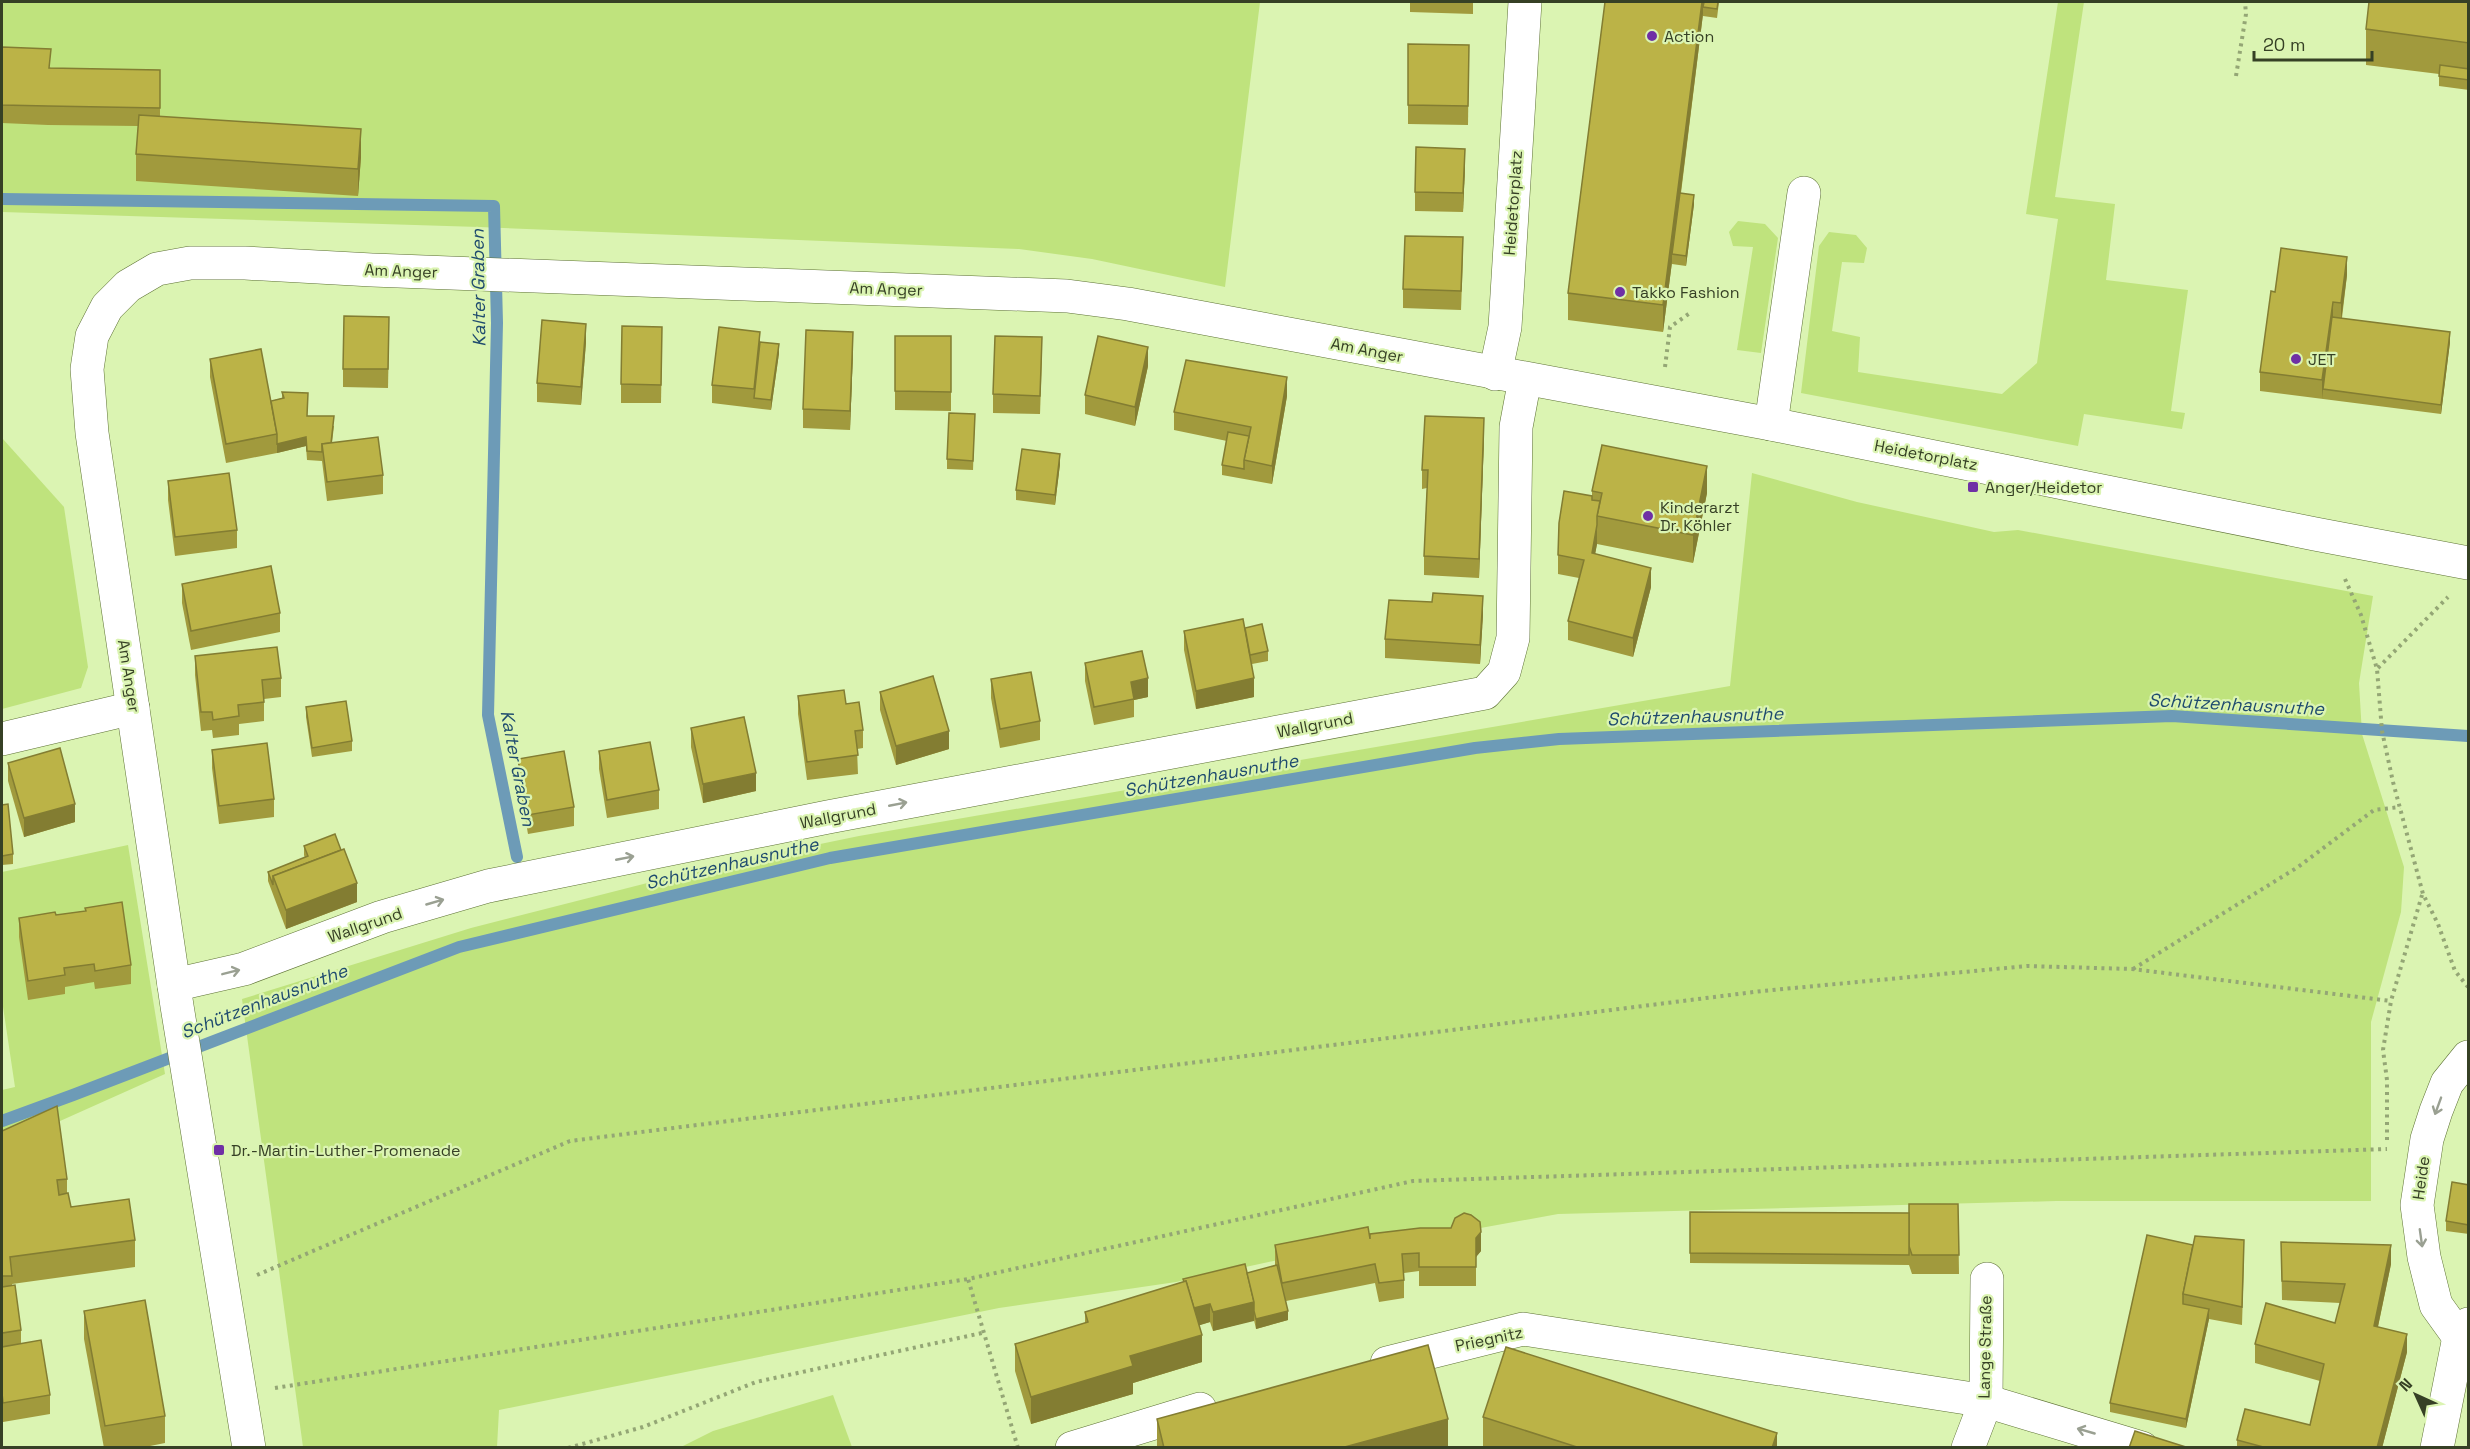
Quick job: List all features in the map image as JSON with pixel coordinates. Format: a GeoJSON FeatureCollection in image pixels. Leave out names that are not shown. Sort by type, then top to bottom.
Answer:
{"type":"FeatureCollection","features":[{"type":"Feature","properties":{"kind":"street","name":"Heidetorplatz"},"geometry":{"type":"LineString","coordinates":[[1504,672],[1513,638],[1516,427],[1505,327],[1525,2]]}},
{"type":"Feature","properties":{"kind":"street"},"geometry":{"type":"LineString","coordinates":[[1771,424],[1804,194]]}},
{"type":"Feature","properties":{"kind":"street","name":"Am Anger"},"geometry":{"type":"LineString","coordinates":[[225,1288],[175,995],[92,433],[87,369],[92,336],[107,307],[128,286],[157,269],[190,263],[245,263],[462,274],[1067,297],[1128,304],[1510,376]]}},
{"type":"Feature","properties":{"kind":"street","name":"Heidetorplatz"},"geometry":{"type":"LineString","coordinates":[[1510,376],[1771,424],[2315,534],[2466,562]]}},
{"type":"Feature","properties":{"kind":"street","name":"Wallgrund"},"geometry":{"type":"LineString","coordinates":[[175,995],[382,917],[488,886],[828,817],[1485,693],[1504,672]]}},
{"type":"Feature","properties":{"kind":"street"},"geometry":{"type":"LineString","coordinates":[[2,739],[134,708]]}},
{"type":"Feature","properties":{"kind":"street","name":"Heide"},"geometry":{"type":"LineString","coordinates":[[2437,1448],[2465,1333],[2436,1305],[2424,1257],[2417,1204],[2427,1139],[2436,1111],[2447,1083],[2469,1057]]}},
{"type":"Feature","properties":{"kind":"street","name":"Lange Straße"},"geometry":{"type":"LineString","coordinates":[[1968,1448],[1986,1401],[1987,1279]]}},
{"type":"Feature","properties":{"kind":"street"},"geometry":{"type":"LineString","coordinates":[[225,1288],[249,1448]]}},
{"type":"Feature","properties":{"kind":"street","name":"Priegnitz"},"geometry":{"type":"LineString","coordinates":[[1353,1371],[1523,1329],[1986,1401],[2142,1448]]}},
{"type":"Feature","properties":{"kind":"street"},"geometry":{"type":"LineString","coordinates":[[1072,1448],[1182,1413],[1228,1402]]}},
{"type":"Feature","properties":{"kind":"path"},"geometry":{"type":"LineString","coordinates":[[2236,76],[2246,14],[2245,2]]}},
{"type":"Feature","properties":{"kind":"path"},"geometry":{"type":"LineString","coordinates":[[1663,372],[1670,327],[1690,313]]}},
{"type":"Feature","properties":{"kind":"path"},"geometry":{"type":"LineString","coordinates":[[2315,534],[2346,580],[2361,615],[2377,669],[2382,730],[2393,782],[2422,894],[2438,924],[2455,971],[2469,987]]}},
{"type":"Feature","properties":{"kind":"path"},"geometry":{"type":"LineString","coordinates":[[2377,669],[2449,596],[2458,584],[2466,562]]}},
{"type":"Feature","properties":{"kind":"path"},"geometry":{"type":"LineString","coordinates":[[2132,969],[2298,867],[2374,810],[2400,807]]}},
{"type":"Feature","properties":{"kind":"path"},"geometry":{"type":"LineString","coordinates":[[225,1288],[570,1141],[1762,991],[2027,966],[2132,969],[2391,1001],[2422,894]]}},
{"type":"Feature","properties":{"kind":"path"},"geometry":{"type":"LineString","coordinates":[[242,1393],[968,1279],[1413,1181],[2387,1149]]}},
{"type":"Feature","properties":{"kind":"path"},"geometry":{"type":"LineString","coordinates":[[968,1279],[982,1333],[1018,1448]]}},
{"type":"Feature","properties":{"kind":"path"},"geometry":{"type":"LineString","coordinates":[[568,1448],[643,1427],[756,1382],[982,1333]]}},
{"type":"Feature","properties":{"kind":"green space"},"geometry":{"type":"Polygon","coordinates":[[[2,2],[1260,2],[1225,287],[1092,259],[1019,249],[479,227],[2,212],[2,2]]]}},
{"type":"Feature","properties":{"kind":"green space"},"geometry":{"type":"Polygon","coordinates":[[[2058,2],[2084,2],[2055,197],[2115,204],[2106,280],[2188,290],[2171,411],[2185,413],[2182,429],[2084,414],[2078,446],[1801,393],[1819,246],[1829,232],[1856,235],[1867,248],[1864,263],[1842,262],[1832,331],[1860,337],[1858,372],[2002,394],[2037,363],[2058,219],[2026,214],[2058,2]]]}},
{"type":"Feature","properties":{"kind":"green space"},"geometry":{"type":"Polygon","coordinates":[[[1738,221],[1765,224],[1778,238],[1761,353],[1737,350],[1753,247],[1733,246],[1729,232],[1738,221]]]}},
{"type":"Feature","properties":{"kind":"green space"},"geometry":{"type":"Polygon","coordinates":[[[2,438],[64,507],[88,667],[81,688],[2,709],[2,438]]]}},
{"type":"Feature","properties":{"kind":"green space"},"geometry":{"type":"Polygon","coordinates":[[[1752,473],[1857,502],[1994,532],[2018,530],[2373,596],[2359,683],[2362,734],[2404,867],[2401,912],[2371,1022],[2371,1201],[2056,1201],[1558,1214],[1464,1231],[1418,1230],[1176,1282],[999,1308],[499,1410],[497,1447],[303,1447],[242,999],[471,928],[714,866],[859,836],[1730,686],[1752,473]]]}},
{"type":"Feature","properties":{"kind":"green space"},"geometry":{"type":"Polygon","coordinates":[[[128,845],[165,1074],[2,1147],[2,1090],[15,1087],[2,1000],[2,872],[128,845]]]}},
{"type":"Feature","properties":{"kind":"green space"},"geometry":{"type":"Polygon","coordinates":[[[833,1395],[852,1447],[681,1447],[713,1431],[833,1395]]]}},
{"type":"Feature","properties":{"kind":"building"},"geometry":{"type":"Polygon","coordinates":[[[1605,2],[1702,2],[1663,305],[1568,293],[1605,2]]]}},
{"type":"Feature","properties":{"kind":"building"},"geometry":{"type":"Polygon","coordinates":[[[1704,2],[1718,2],[1717,9],[1703,7],[1704,2]]]}},
{"type":"Feature","properties":{"kind":"building"},"geometry":{"type":"Polygon","coordinates":[[[2369,2],[2469,2],[2469,43],[2366,29],[2369,2]]]}},
{"type":"Feature","properties":{"kind":"building"},"geometry":{"type":"Polygon","coordinates":[[[1408,44],[1469,45],[1468,106],[1408,105],[1408,44]]]}},
{"type":"Feature","properties":{"kind":"building"},"geometry":{"type":"Polygon","coordinates":[[[2,47],[51,49],[49,68],[160,70],[160,108],[2,105],[2,47]]]}},
{"type":"Feature","properties":{"kind":"building"},"geometry":{"type":"Polygon","coordinates":[[[2440,65],[2469,69],[2469,80],[2439,76],[2440,65]]]}},
{"type":"Feature","properties":{"kind":"building"},"geometry":{"type":"Polygon","coordinates":[[[139,115],[361,129],[358,169],[136,154],[139,115]]]}},
{"type":"Feature","properties":{"kind":"building"},"geometry":{"type":"Polygon","coordinates":[[[1416,147],[1465,149],[1463,193],[1415,192],[1416,147]]]}},
{"type":"Feature","properties":{"kind":"building"},"geometry":{"type":"Polygon","coordinates":[[[1680,193],[1694,195],[1686,256],[1672,254],[1680,193]]]}},
{"type":"Feature","properties":{"kind":"building"},"geometry":{"type":"Polygon","coordinates":[[[1405,236],[1463,237],[1461,291],[1403,289],[1405,236]]]}},
{"type":"Feature","properties":{"kind":"building"},"geometry":{"type":"Polygon","coordinates":[[[2281,248],[2347,257],[2341,303],[2333,302],[2322,380],[2260,372],[2271,291],[2275,292],[2281,248]]]}},
{"type":"Feature","properties":{"kind":"building"},"geometry":{"type":"Polygon","coordinates":[[[344,316],[389,317],[388,369],[343,369],[344,316]]]}},
{"type":"Feature","properties":{"kind":"building"},"geometry":{"type":"Polygon","coordinates":[[[2332,317],[2450,332],[2441,405],[2323,389],[2332,317]]]}},
{"type":"Feature","properties":{"kind":"building"},"geometry":{"type":"Polygon","coordinates":[[[542,320],[586,324],[581,387],[537,383],[542,320]]]}},
{"type":"Feature","properties":{"kind":"building"},"geometry":{"type":"Polygon","coordinates":[[[622,326],[662,327],[661,385],[621,384],[622,326]]]}},
{"type":"Feature","properties":{"kind":"building"},"geometry":{"type":"Polygon","coordinates":[[[719,327],[760,332],[754,389],[712,385],[719,327]]]}},
{"type":"Feature","properties":{"kind":"building"},"geometry":{"type":"Polygon","coordinates":[[[806,330],[853,332],[850,411],[803,409],[806,330]]]}},
{"type":"Feature","properties":{"kind":"building"},"geometry":{"type":"Polygon","coordinates":[[[895,336],[951,336],[951,392],[895,391],[895,336]]]}},
{"type":"Feature","properties":{"kind":"building"},"geometry":{"type":"Polygon","coordinates":[[[995,336],[1042,337],[1040,396],[993,394],[995,336]]]}},
{"type":"Feature","properties":{"kind":"building"},"geometry":{"type":"Polygon","coordinates":[[[1098,336],[1148,347],[1135,407],[1085,395],[1098,336]]]}},
{"type":"Feature","properties":{"kind":"building"},"geometry":{"type":"Polygon","coordinates":[[[760,342],[779,344],[771,400],[754,398],[760,342]]]}},
{"type":"Feature","properties":{"kind":"building"},"geometry":{"type":"Polygon","coordinates":[[[261,349],[277,434],[226,444],[210,359],[261,349]]]}},
{"type":"Feature","properties":{"kind":"building"},"geometry":{"type":"Polygon","coordinates":[[[1186,360],[1287,377],[1272,466],[1244,460],[1251,427],[1174,412],[1186,360]]]}},
{"type":"Feature","properties":{"kind":"building"},"geometry":{"type":"Polygon","coordinates":[[[282,392],[308,393],[307,416],[334,416],[331,443],[322,444],[322,452],[307,451],[306,437],[277,444],[271,401],[284,398],[282,392]]]}},
{"type":"Feature","properties":{"kind":"building"},"geometry":{"type":"Polygon","coordinates":[[[949,413],[975,414],[973,461],[947,459],[949,413]]]}},
{"type":"Feature","properties":{"kind":"building"},"geometry":{"type":"Polygon","coordinates":[[[1425,416],[1484,418],[1479,559],[1424,556],[1428,470],[1422,470],[1425,416]]]}},
{"type":"Feature","properties":{"kind":"building"},"geometry":{"type":"Polygon","coordinates":[[[1228,432],[1249,436],[1244,469],[1222,465],[1228,432]]]}},
{"type":"Feature","properties":{"kind":"building"},"geometry":{"type":"Polygon","coordinates":[[[378,437],[383,475],[327,482],[322,444],[378,437]]]}},
{"type":"Feature","properties":{"kind":"building"},"geometry":{"type":"Polygon","coordinates":[[[1602,445],[1707,466],[1693,535],[1597,516],[1602,493],[1592,491],[1602,445]]]}},
{"type":"Feature","properties":{"kind":"building"},"geometry":{"type":"Polygon","coordinates":[[[1022,449],[1060,454],[1055,495],[1016,490],[1022,449]]]}},
{"type":"Feature","properties":{"kind":"building"},"geometry":{"type":"Polygon","coordinates":[[[229,473],[237,530],[175,537],[168,481],[229,473]]]}},
{"type":"Feature","properties":{"kind":"building"},"geometry":{"type":"Polygon","coordinates":[[[1564,491],[1592,496],[1592,500],[1600,501],[1592,553],[1651,568],[1633,638],[1568,621],[1584,560],[1558,555],[1559,523],[1564,491]]]}},
{"type":"Feature","properties":{"kind":"building"},"geometry":{"type":"Polygon","coordinates":[[[271,566],[280,613],[191,631],[182,584],[271,566]]]}},
{"type":"Feature","properties":{"kind":"building"},"geometry":{"type":"Polygon","coordinates":[[[1433,593],[1483,596],[1480,645],[1385,639],[1389,600],[1432,602],[1433,593]]]}},
{"type":"Feature","properties":{"kind":"building"},"geometry":{"type":"Polygon","coordinates":[[[1243,619],[1254,678],[1196,691],[1184,631],[1243,619]]]}},
{"type":"Feature","properties":{"kind":"building"},"geometry":{"type":"Polygon","coordinates":[[[1262,624],[1268,651],[1250,655],[1245,628],[1262,624]]]}},
{"type":"Feature","properties":{"kind":"building"},"geometry":{"type":"Polygon","coordinates":[[[277,647],[281,678],[262,680],[264,702],[238,705],[239,716],[213,720],[212,712],[201,712],[195,656],[277,647]]]}},
{"type":"Feature","properties":{"kind":"building"},"geometry":{"type":"Polygon","coordinates":[[[1142,651],[1148,678],[1131,682],[1134,699],[1094,707],[1085,663],[1142,651]]]}},
{"type":"Feature","properties":{"kind":"building"},"geometry":{"type":"Polygon","coordinates":[[[1031,672],[1040,721],[1000,729],[991,679],[1031,672]]]}},
{"type":"Feature","properties":{"kind":"building"},"geometry":{"type":"Polygon","coordinates":[[[933,676],[949,731],[896,746],[880,692],[933,676]]]}},
{"type":"Feature","properties":{"kind":"building"},"geometry":{"type":"Polygon","coordinates":[[[844,690],[846,704],[859,702],[863,730],[855,731],[858,755],[807,762],[798,696],[844,690]]]}},
{"type":"Feature","properties":{"kind":"building"},"geometry":{"type":"Polygon","coordinates":[[[346,701],[352,741],[312,748],[306,707],[346,701]]]}},
{"type":"Feature","properties":{"kind":"building"},"geometry":{"type":"Polygon","coordinates":[[[744,717],[756,773],[703,784],[691,728],[744,717]]]}},
{"type":"Feature","properties":{"kind":"building"},"geometry":{"type":"Polygon","coordinates":[[[650,742],[659,790],[607,800],[599,751],[650,742]]]}},
{"type":"Feature","properties":{"kind":"building"},"geometry":{"type":"Polygon","coordinates":[[[267,743],[274,799],[219,806],[212,750],[267,743]]]}},
{"type":"Feature","properties":{"kind":"building"},"geometry":{"type":"Polygon","coordinates":[[[60,748],[75,804],[24,818],[8,763],[60,748]]]}},
{"type":"Feature","properties":{"kind":"building"},"geometry":{"type":"Polygon","coordinates":[[[564,751],[574,807],[528,815],[518,759],[564,751]]]}},
{"type":"Feature","properties":{"kind":"building"},"geometry":{"type":"Polygon","coordinates":[[[8,804],[13,854],[2,856],[2,805],[8,804]]]}},
{"type":"Feature","properties":{"kind":"building"},"geometry":{"type":"Polygon","coordinates":[[[335,834],[341,850],[273,876],[273,885],[268,872],[308,856],[304,846],[335,834]]]}},
{"type":"Feature","properties":{"kind":"building"},"geometry":{"type":"Polygon","coordinates":[[[344,849],[357,883],[286,910],[273,876],[344,849]]]}},
{"type":"Feature","properties":{"kind":"building"},"geometry":{"type":"Polygon","coordinates":[[[122,902],[131,965],[95,971],[94,964],[64,968],[65,975],[28,981],[19,918],[55,912],[56,915],[86,911],[85,908],[122,902]]]}},
{"type":"Feature","properties":{"kind":"building"},"geometry":{"type":"Polygon","coordinates":[[[57,1106],[67,1179],[57,1180],[59,1195],[68,1193],[71,1207],[129,1199],[135,1240],[10,1257],[12,1276],[2,1276],[2,1131],[57,1106]]]}},
{"type":"Feature","properties":{"kind":"building"},"geometry":{"type":"Polygon","coordinates":[[[2452,1182],[2469,1185],[2469,1225],[2446,1221],[2452,1182]]]}},
{"type":"Feature","properties":{"kind":"building"},"geometry":{"type":"Polygon","coordinates":[[[1909,1204],[1958,1204],[1959,1255],[1912,1255],[1909,1246],[1909,1204]]]}},
{"type":"Feature","properties":{"kind":"building"},"geometry":{"type":"Polygon","coordinates":[[[1690,1212],[1909,1213],[1909,1255],[1690,1253],[1690,1212]]]}},
{"type":"Feature","properties":{"kind":"building"},"geometry":{"type":"Polygon","coordinates":[[[1464,1213],[1480,1222],[1481,1232],[1476,1238],[1476,1267],[1419,1267],[1419,1253],[1402,1254],[1404,1280],[1379,1283],[1375,1264],[1282,1283],[1275,1245],[1368,1227],[1370,1239],[1370,1234],[1420,1228],[1451,1228],[1455,1218],[1464,1213]]]}},
{"type":"Feature","properties":{"kind":"building"},"geometry":{"type":"Polygon","coordinates":[[[2147,1235],[2193,1245],[2183,1304],[2209,1309],[2186,1419],[2110,1403],[2147,1235]]]}},
{"type":"Feature","properties":{"kind":"building"},"geometry":{"type":"Polygon","coordinates":[[[2195,1236],[2244,1240],[2242,1307],[2183,1294],[2195,1236]]]}},
{"type":"Feature","properties":{"kind":"building"},"geometry":{"type":"Polygon","coordinates":[[[2281,1242],[2391,1245],[2374,1326],[2407,1334],[2377,1448],[2267,1448],[2237,1440],[2245,1409],[2310,1425],[2324,1364],[2255,1344],[2266,1303],[2335,1323],[2345,1284],[2282,1281],[2281,1242]]]}},
{"type":"Feature","properties":{"kind":"building"},"geometry":{"type":"Polygon","coordinates":[[[1245,1264],[1254,1302],[1213,1312],[1210,1304],[1194,1308],[1186,1281],[1184,1282],[1183,1279],[1245,1264]]]}},
{"type":"Feature","properties":{"kind":"building"},"geometry":{"type":"Polygon","coordinates":[[[1277,1265],[1288,1311],[1256,1319],[1247,1273],[1277,1265]]]}},
{"type":"Feature","properties":{"kind":"building"},"geometry":{"type":"Polygon","coordinates":[[[1186,1281],[1202,1335],[1130,1356],[1133,1366],[1031,1397],[1015,1344],[1088,1322],[1085,1312],[1186,1281]]]}},
{"type":"Feature","properties":{"kind":"building"},"geometry":{"type":"Polygon","coordinates":[[[15,1285],[21,1330],[2,1333],[2,1287],[15,1285]]]}},
{"type":"Feature","properties":{"kind":"building"},"geometry":{"type":"Polygon","coordinates":[[[145,1300],[165,1416],[105,1426],[84,1311],[145,1300]]]}},
{"type":"Feature","properties":{"kind":"building"},"geometry":{"type":"Polygon","coordinates":[[[41,1340],[50,1395],[3,1403],[2,1347],[41,1340]]]}},
{"type":"Feature","properties":{"kind":"building"},"geometry":{"type":"Polygon","coordinates":[[[1428,1345],[1448,1419],[1341,1448],[1164,1448],[1157,1419],[1428,1345]]]}},
{"type":"Feature","properties":{"kind":"building"},"geometry":{"type":"Polygon","coordinates":[[[1506,1347],[1777,1433],[1772,1448],[1580,1448],[1483,1417],[1506,1347]]]}},
{"type":"Feature","properties":{"kind":"building"},"geometry":{"type":"Polygon","coordinates":[[[2135,1431],[2189,1448],[2129,1448],[2135,1431]]]}},
{"type":"Feature","properties":{"kind":"waterway","name":"Kalter Graben"},"geometry":{"type":"LineString","coordinates":[[2,199],[494,206],[497,323],[488,715],[517,857]]}},
{"type":"Feature","properties":{"kind":"waterway","name":"Schützenhausnuthe"},"geometry":{"type":"LineString","coordinates":[[2,1121],[459,947],[830,858],[1475,748],[1559,739],[2172,716],[2468,736]]}},
{"type":"Feature","properties":{"kind":"place","name":"Action"},"geometry":{"type":"Point","coordinates":[1652,36]}},
{"type":"Feature","properties":{"kind":"place","name":"Takko Fashion"},"geometry":{"type":"Point","coordinates":[1620,292]}},
{"type":"Feature","properties":{"kind":"place","name":"JET"},"geometry":{"type":"Point","coordinates":[2296,359]}},
{"type":"Feature","properties":{"kind":"place","name":"Anger/Heidetor"},"geometry":{"type":"Point","coordinates":[1973,487]}},
{"type":"Feature","properties":{"kind":"place","name":"Kinderarzt Dr. Köhler"},"geometry":{"type":"Point","coordinates":[1648,516]}},
{"type":"Feature","properties":{"kind":"place","name":"Dr.-Martin-Luther-Promenade"},"geometry":{"type":"Point","coordinates":[219,1150]}}]}
